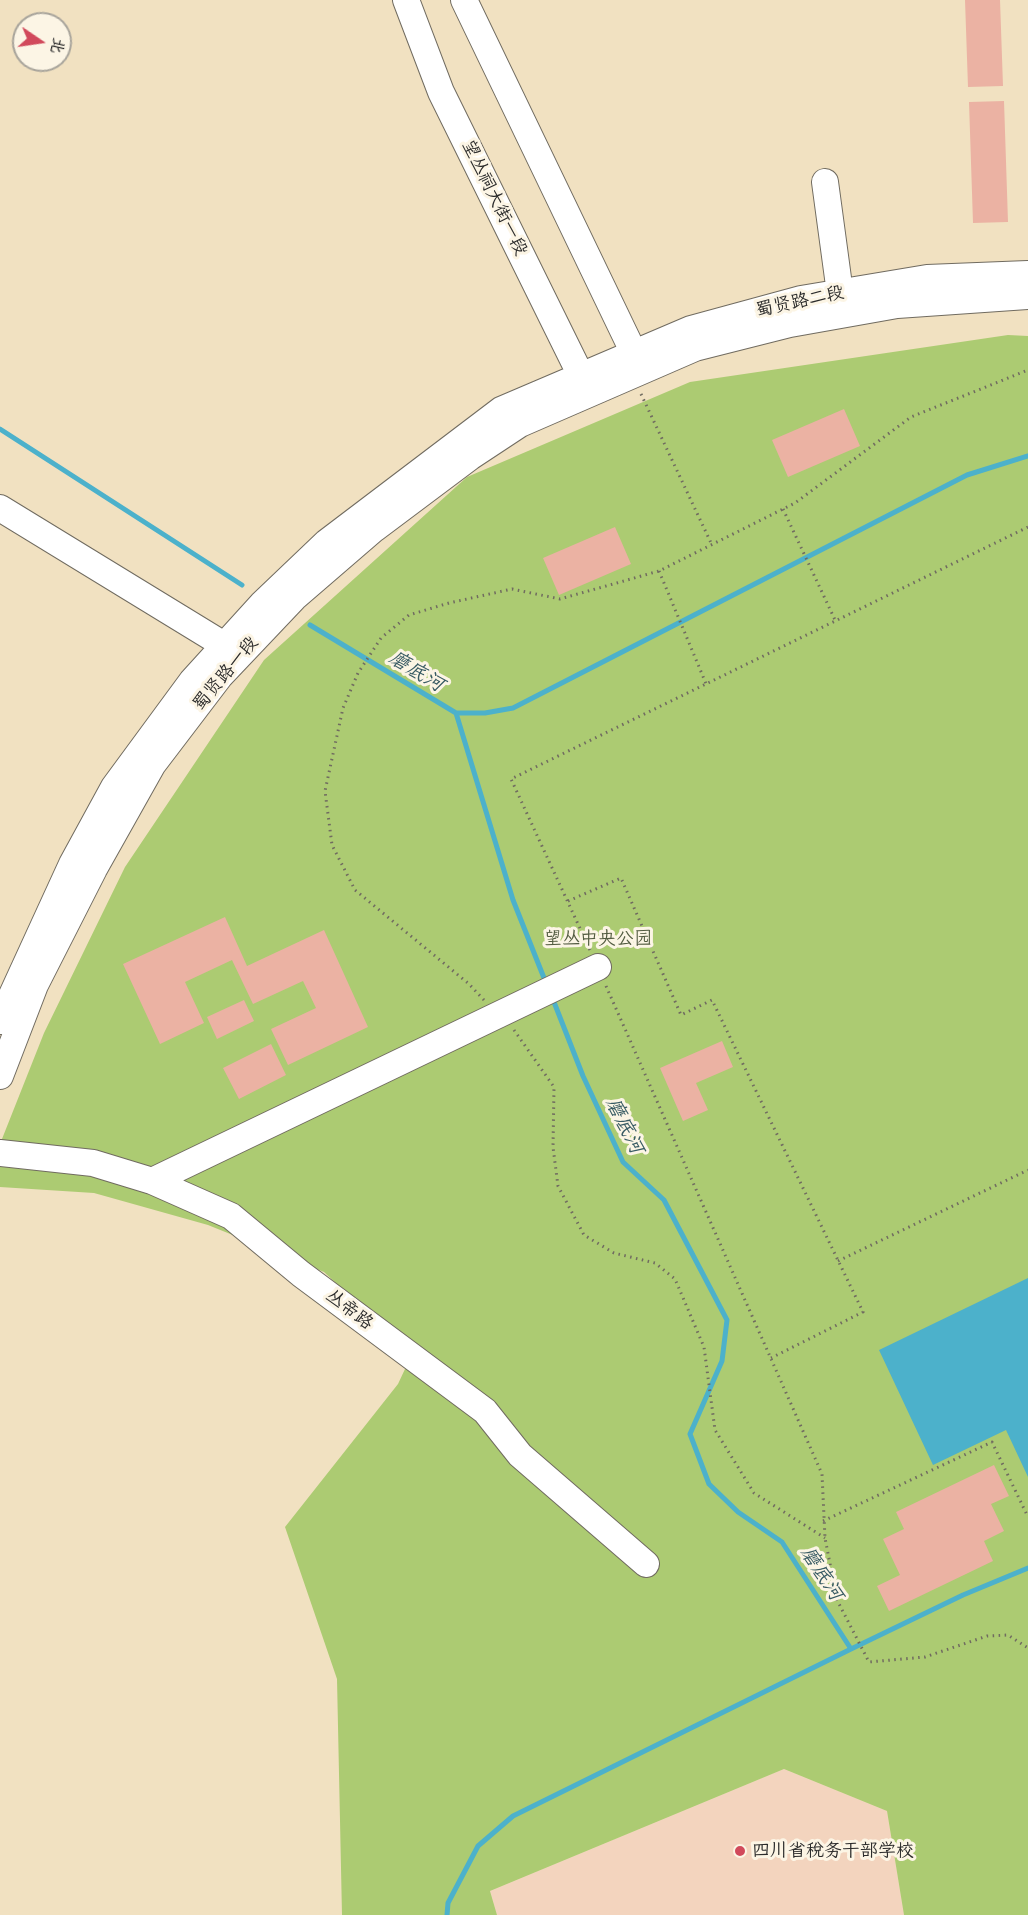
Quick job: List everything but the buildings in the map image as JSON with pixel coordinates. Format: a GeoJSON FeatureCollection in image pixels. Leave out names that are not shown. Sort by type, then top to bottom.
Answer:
{"type":"FeatureCollection","features":[{"type":"Feature","properties":{"kind":"street","name":"望丛祠大街一段"},"geometry":{"type":"LineString","coordinates":[[406,0],[441,92],[586,385]]}},
{"type":"Feature","properties":{"kind":"street"},"geometry":{"type":"LineString","coordinates":[[464,0],[637,367]]}},
{"type":"Feature","properties":{"kind":"street"},"geometry":{"type":"LineString","coordinates":[[825,182],[840,293]]}},
{"type":"Feature","properties":{"kind":"street","name":"蜀贤路二段"},"geometry":{"type":"LineString","coordinates":[[637,367],[691,329],[801,299],[927,278],[1028,274]]}},
{"type":"Feature","properties":{"kind":"street","name":"蜀贤路二段"},"geometry":{"type":"LineString","coordinates":[[586,385],[695,348],[790,324],[897,306],[1028,296]]}},
{"type":"Feature","properties":{"kind":"street","name":"蜀贤路一段"},"geometry":{"type":"LineString","coordinates":[[0,1021],[72,864],[114,786],[192,681],[224,645],[262,604],[327,542],[501,410],[586,385]]}},
{"type":"Feature","properties":{"kind":"street","name":"蜀贤路一段"},"geometry":{"type":"LineString","coordinates":[[0,1076],[35,985],[94,870],[153,764],[220,676],[294,598],[374,529],[470,457],[586,385]]}},
{"type":"Feature","properties":{"kind":"street"},"geometry":{"type":"LineString","coordinates":[[0,508],[224,645]]}},
{"type":"Feature","properties":{"kind":"street"},"geometry":{"type":"LineString","coordinates":[[152,1180],[598,967]]}},
{"type":"Feature","properties":{"kind":"street","name":"丛帝路"},"geometry":{"type":"LineString","coordinates":[[0,1153],[93,1163],[152,1180],[231,1216],[301,1274],[485,1411],[520,1455],[646,1564]]}},
{"type":"Feature","properties":{"kind":"path"},"geometry":{"type":"LineString","coordinates":[[637,367],[712,545]]}},
{"type":"Feature","properties":{"kind":"path"},"geometry":{"type":"LineString","coordinates":[[358,673],[381,638],[409,615],[448,603],[512,590],[560,599],[659,571],[795,503],[911,417],[1028,370]]}},
{"type":"Feature","properties":{"kind":"path"},"geometry":{"type":"LineString","coordinates":[[783,509],[836,622]]}},
{"type":"Feature","properties":{"kind":"path"},"geometry":{"type":"LineString","coordinates":[[1028,527],[706,686],[511,779],[598,967],[822,1474],[825,1538],[837,1600],[869,1662],[894,1662],[925,1657],[987,1636],[998,1635],[1008,1635],[1028,1648]]}},
{"type":"Feature","properties":{"kind":"path"},"geometry":{"type":"LineString","coordinates":[[659,571],[706,686]]}},
{"type":"Feature","properties":{"kind":"path"},"geometry":{"type":"LineString","coordinates":[[568,901],[621,878],[681,1015],[712,1000],[863,1312],[771,1359]]}},
{"type":"Feature","properties":{"kind":"path"},"geometry":{"type":"LineString","coordinates":[[838,1261],[1028,1170]]}},
{"type":"Feature","properties":{"kind":"path"},"geometry":{"type":"LineString","coordinates":[[707,1380],[715,1430],[754,1493],[825,1538]]}},
{"type":"Feature","properties":{"kind":"path"},"geometry":{"type":"LineString","coordinates":[[823,1521],[992,1442],[1028,1517]]}},
{"type":"Feature","properties":{"kind":"shaded area","name":"四川省税务干部学校"},"geometry":{"type":"Polygon","coordinates":[[[784,1769],[887,1811],[904,1915],[497,1915],[490,1891],[784,1769]]]}},
{"type":"Feature","properties":{"kind":"green space","name":"望丛中央公园"},"geometry":{"type":"Polygon","coordinates":[[[1008,335],[1028,336],[1028,1915],[904,1915],[887,1811],[784,1769],[490,1891],[497,1915],[342,1915],[337,1679],[285,1527],[398,1384],[412,1354],[324,1272],[208,1225],[94,1193],[0,1187],[0,1144],[44,1033],[125,867],[264,660],[467,477],[690,382],[1008,335]]]}},
{"type":"Feature","properties":{"kind":"water"},"geometry":{"type":"Polygon","coordinates":[[[1028,1278],[1028,1477],[1006,1430],[933,1465],[879,1350],[1028,1278]]]}},
{"type":"Feature","properties":{"kind":"waterway","name":"磨底河"},"geometry":{"type":"LineString","coordinates":[[0,429],[242,585]]}},
{"type":"Feature","properties":{"kind":"waterway"},"geometry":{"type":"LineString","coordinates":[[456,713],[485,713],[513,708],[967,475],[1028,456]]}},
{"type":"Feature","properties":{"kind":"waterway","name":"磨底河"},"geometry":{"type":"LineString","coordinates":[[310,625],[456,713],[513,900],[546,983]]}},
{"type":"Feature","properties":{"kind":"waterway","name":"磨底河"},"geometry":{"type":"LineString","coordinates":[[552,997],[583,1076],[623,1162],[664,1200],[727,1320],[722,1361],[690,1434],[709,1484],[738,1512],[782,1542],[851,1649],[963,1595],[1028,1568]]}},
{"type":"Feature","properties":{"kind":"waterway","name":"磨底河"},"geometry":{"type":"LineString","coordinates":[[447,1915],[448,1903],[478,1846],[513,1816],[851,1649]]}},
{"type":"Feature","properties":{"kind":"place","name":"四川省税务干部学校"},"geometry":{"type":"Point","coordinates":[740,1851]}}]}
